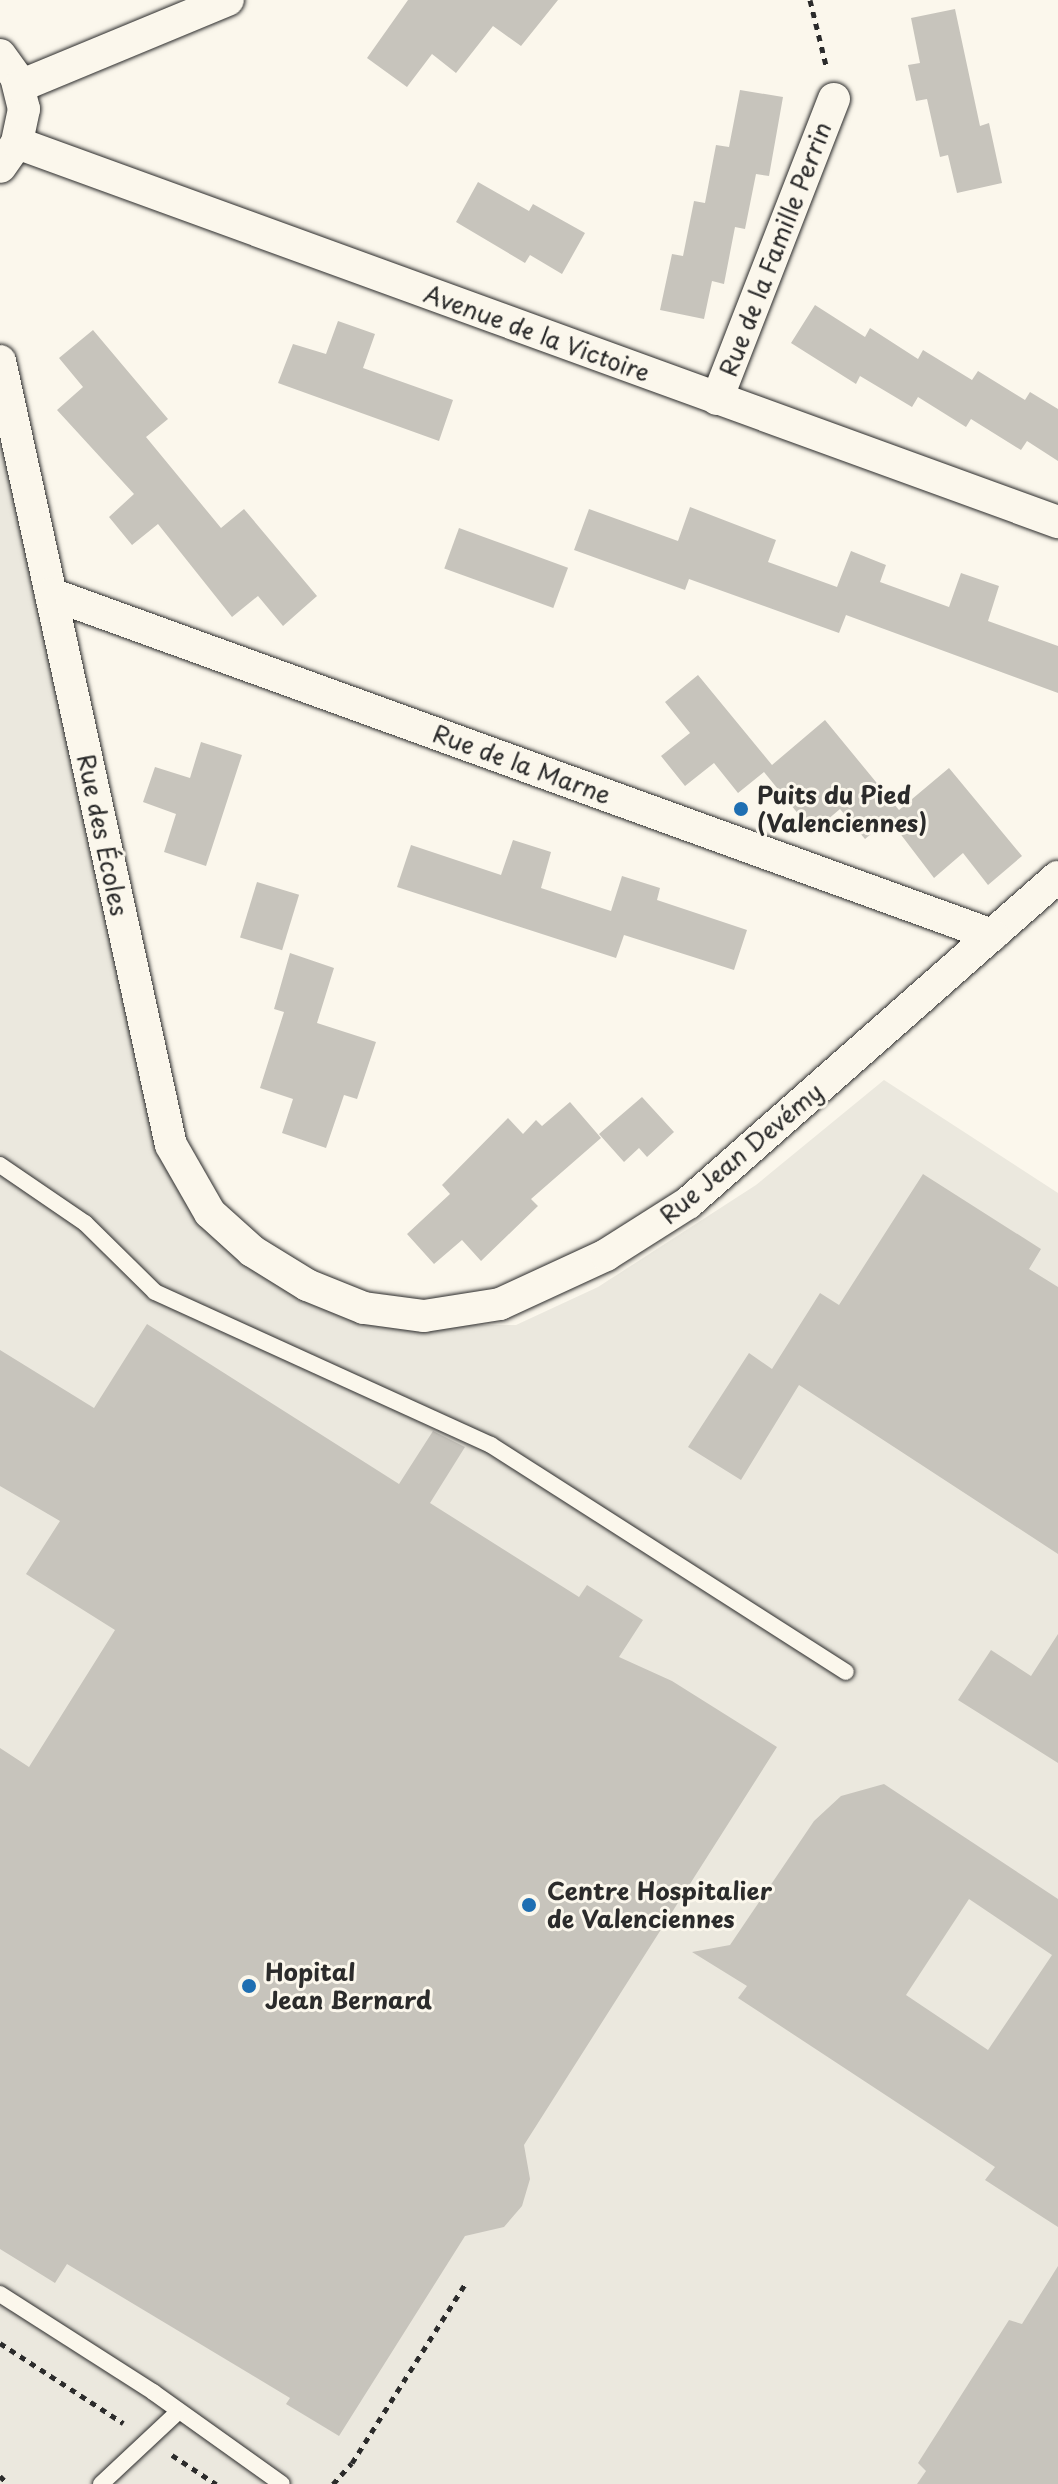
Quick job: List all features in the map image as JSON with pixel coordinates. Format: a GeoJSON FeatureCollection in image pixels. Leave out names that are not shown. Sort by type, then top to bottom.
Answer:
{"type":"FeatureCollection","features":[{"type":"Feature","properties":{"kind":"street"},"geometry":{"type":"LineString","coordinates":[[20,86],[228,0]]}},
{"type":"Feature","properties":{"kind":"street"},"geometry":{"type":"LineString","coordinates":[[0,55],[20,86],[24,109],[9,155]]}},
{"type":"Feature","properties":{"kind":"street","name":"Rue de la Famille Perrin"},"geometry":{"type":"LineString","coordinates":[[717,399],[834,99]]}},
{"type":"Feature","properties":{"kind":"street","name":"Avenue de la Victoire"},"geometry":{"type":"LineString","coordinates":[[9,155],[717,399],[1058,522]]}},
{"type":"Feature","properties":{"kind":"street","name":"Rue des Écoles"},"geometry":{"type":"LineString","coordinates":[[0,361],[171,1145],[210,1213],[279,1269]]}},
{"type":"Feature","properties":{"kind":"street","name":"Rue de la Marne"},"geometry":{"type":"LineString","coordinates":[[51,594],[992,935]]}},
{"type":"Feature","properties":{"kind":"street","name":"Rue Jean Devémy"},"geometry":{"type":"LineString","coordinates":[[279,1269],[364,1308],[424,1316],[500,1304],[568,1274],[688,1203],[1058,877]]}},
{"type":"Feature","properties":{"kind":"lane"},"geometry":{"type":"LineString","coordinates":[[0,1165],[85,1223],[155,1292],[491,1445],[846,1672]]}},
{"type":"Feature","properties":{"kind":"lane"},"geometry":{"type":"LineString","coordinates":[[0,2294],[178,2412],[272,2481]]}},
{"type":"Feature","properties":{"kind":"lane"},"geometry":{"type":"LineString","coordinates":[[101,2484],[145,2437],[178,2412]]}},
{"type":"Feature","properties":{"kind":"path"},"geometry":{"type":"LineString","coordinates":[[810,0],[834,99]]}},
{"type":"Feature","properties":{"kind":"path"},"geometry":{"type":"LineString","coordinates":[[333,2484],[352,2463],[465,2284]]}},
{"type":"Feature","properties":{"kind":"path"},"geometry":{"type":"LineString","coordinates":[[0,2343],[216,2484]]}},
{"type":"Feature","properties":{"kind":"path"},"geometry":{"type":"LineString","coordinates":[[0,2476],[8,2484]]}},
{"type":"Feature","properties":{"kind":"shaded area","name":"Centre Hospitalier de Valenciennes"},"geometry":{"type":"Polygon","coordinates":[[[0,405],[187,1170],[281,1273],[465,1325],[516,1325],[598,1287],[756,1185],[884,1080],[1058,1193],[1058,2484],[0,2484],[0,405]]]}},
{"type":"Feature","properties":{"kind":"building"},"geometry":{"type":"Polygon","coordinates":[[[408,0],[558,0],[521,46],[493,26],[456,73],[432,54],[407,87],[367,58],[408,0]]]}},
{"type":"Feature","properties":{"kind":"building"},"geometry":{"type":"Polygon","coordinates":[[[955,9],[980,126],[989,123],[1002,183],[957,193],[948,155],[940,157],[927,99],[916,101],[908,65],[920,63],[911,18],[955,9]]]}},
{"type":"Feature","properties":{"kind":"building"},"geometry":{"type":"Polygon","coordinates":[[[740,90],[783,97],[769,176],[756,174],[745,229],[735,227],[724,284],[712,281],[704,319],[660,310],[672,254],[683,256],[694,201],[705,203],[716,145],[729,147],[740,90]]]}},
{"type":"Feature","properties":{"kind":"building"},"geometry":{"type":"Polygon","coordinates":[[[478,182],[529,211],[533,204],[585,233],[562,274],[530,255],[525,263],[456,222],[478,182]]]}},
{"type":"Feature","properties":{"kind":"building"},"geometry":{"type":"Polygon","coordinates":[[[815,305],[865,337],[870,328],[918,359],[923,350],[972,380],[978,371],[1025,400],[1030,392],[1058,409],[1058,461],[1027,441],[1021,450],[971,419],[966,427],[918,397],[912,407],[860,376],[856,384],[791,343],[815,305]]]}},
{"type":"Feature","properties":{"kind":"building"},"geometry":{"type":"Polygon","coordinates":[[[338,321],[375,334],[363,368],[453,400],[439,441],[278,383],[293,344],[326,354],[338,321]]]}},
{"type":"Feature","properties":{"kind":"building"},"geometry":{"type":"Polygon","coordinates":[[[93,330],[168,419],[146,437],[221,528],[244,509],[317,596],[283,626],[258,596],[232,617],[158,524],[132,545],[109,517],[134,494],[57,410],[83,387],[59,358],[93,330]]]}},
{"type":"Feature","properties":{"kind":"building"},"geometry":{"type":"Polygon","coordinates":[[[690,507],[776,540],[768,562],[837,587],[851,551],[886,565],[880,582],[949,607],[961,573],[999,586],[988,621],[1058,646],[1058,693],[846,615],[839,633],[689,579],[685,590],[574,550],[589,509],[678,541],[690,507]]]}},
{"type":"Feature","properties":{"kind":"building"},"geometry":{"type":"Polygon","coordinates":[[[459,528],[568,568],[553,608],[444,568],[459,528]]]}},
{"type":"Feature","properties":{"kind":"building"},"geometry":{"type":"Polygon","coordinates":[[[698,675],[772,765],[825,720],[899,810],[949,768],[1022,856],[988,885],[963,853],[934,878],[889,819],[865,839],[840,809],[813,832],[764,772],[738,793],[714,763],[685,786],[661,756],[690,733],[665,702],[698,675]]]}},
{"type":"Feature","properties":{"kind":"building"},"geometry":{"type":"Polygon","coordinates":[[[201,742],[242,755],[206,866],[164,852],[176,814],[143,802],[155,767],[190,778],[201,742]]]}},
{"type":"Feature","properties":{"kind":"building"},"geometry":{"type":"Polygon","coordinates":[[[513,840],[551,852],[541,888],[611,911],[622,876],[660,888],[657,900],[747,930],[734,970],[624,935],[616,958],[397,887],[411,845],[501,875],[513,840]]]}},
{"type":"Feature","properties":{"kind":"building"},"geometry":{"type":"Polygon","coordinates":[[[257,882],[299,895],[282,950],[240,937],[257,882]]]}},
{"type":"Feature","properties":{"kind":"building"},"geometry":{"type":"Polygon","coordinates":[[[290,953],[334,968],[317,1023],[376,1042],[357,1099],[344,1095],[326,1148],[282,1133],[293,1099],[260,1088],[284,1012],[274,1009],[290,953]]]}},
{"type":"Feature","properties":{"kind":"building"},"geometry":{"type":"Polygon","coordinates":[[[642,1097],[674,1132],[647,1157],[639,1148],[624,1162],[599,1134],[642,1097]]]}},
{"type":"Feature","properties":{"kind":"building"},"geometry":{"type":"Polygon","coordinates":[[[570,1102],[601,1138],[531,1199],[538,1206],[481,1261],[462,1240],[434,1264],[407,1234],[450,1194],[442,1185],[508,1118],[523,1134],[536,1120],[542,1126],[570,1102]]]}},
{"type":"Feature","properties":{"kind":"building"},"geometry":{"type":"Polygon","coordinates":[[[923,1174],[1041,1249],[1029,1269],[1058,1287],[1058,1554],[799,1385],[741,1480],[688,1447],[749,1353],[772,1369],[820,1293],[839,1305],[923,1174]]]}},
{"type":"Feature","properties":{"kind":"building"},"geometry":{"type":"Polygon","coordinates":[[[147,1324],[399,1484],[433,1431],[465,1447],[430,1503],[579,1597],[587,1585],[643,1620],[619,1657],[672,1681],[777,1747],[524,2145],[530,2179],[522,2206],[504,2227],[465,2236],[339,2436],[286,2404],[290,2398],[67,2264],[55,2283],[0,2249],[0,1748],[29,1767],[115,1630],[26,1574],[60,1521],[0,1486],[0,1350],[94,1408],[147,1324]]]}},
{"type":"Feature","properties":{"kind":"building"},"geometry":{"type":"Polygon","coordinates":[[[1058,1634],[1058,1763],[958,1700],[991,1650],[1031,1676],[1058,1634]]]}},
{"type":"Feature","properties":{"kind":"building"},"geometry":{"type":"Polygon","coordinates":[[[884,1784],[1058,1899],[1058,2227],[985,2180],[995,2167],[738,1998],[747,1986],[692,1952],[730,1945],[814,1821],[841,1796],[884,1784]],[[969,1899],[906,1995],[988,2050],[1052,1955],[969,1899]]]}},
{"type":"Feature","properties":{"kind":"building"},"geometry":{"type":"Polygon","coordinates":[[[1058,2266],[1058,2484],[917,2484],[926,2471],[918,2463],[1009,2320],[1022,2324],[1058,2266]]]}},
{"type":"Feature","properties":{"kind":"place","name":"Puits du Pied (Valenciennes)"},"geometry":{"type":"Point","coordinates":[741,809]}},
{"type":"Feature","properties":{"kind":"place","name":"Centre Hospitalier de Valenciennes"},"geometry":{"type":"Point","coordinates":[529,1905]}},
{"type":"Feature","properties":{"kind":"place","name":"Hopital Jean Bernard"},"geometry":{"type":"Point","coordinates":[249,1986]}}]}
